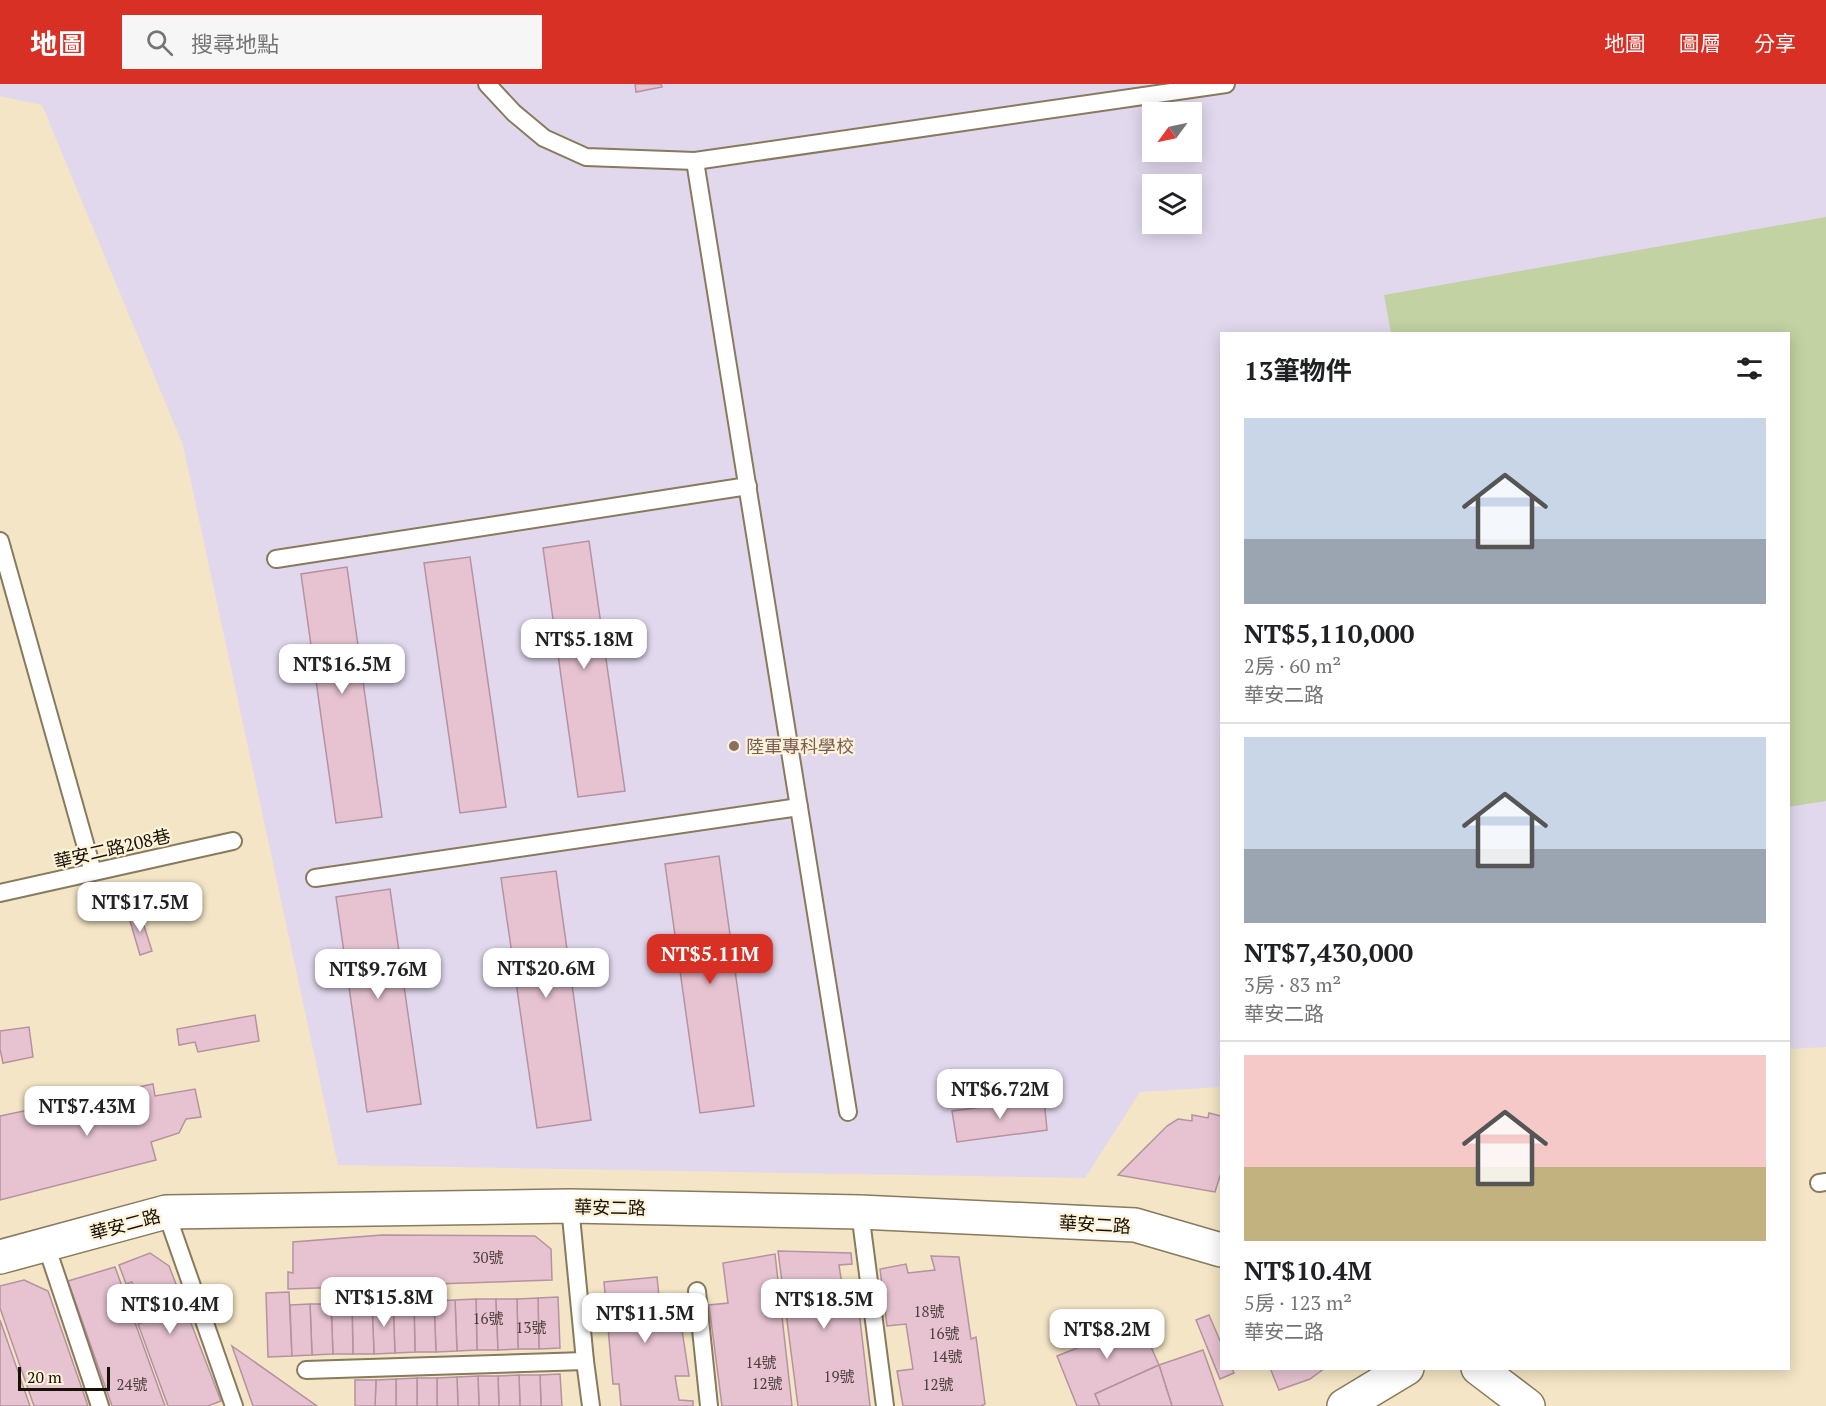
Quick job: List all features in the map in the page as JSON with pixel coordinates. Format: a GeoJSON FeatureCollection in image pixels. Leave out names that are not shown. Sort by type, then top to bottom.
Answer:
{"type":"FeatureCollection","features":[{"type":"Feature","properties":{"kind":"street","name":"華安二路"},"geometry":{"type":"LineString","coordinates":[[0,1257],[166,1212],[570,1206],[860,1212],[1135,1226],[1220,1250]]}},
{"type":"Feature","properties":{"kind":"street"},"geometry":{"type":"LineString","coordinates":[[1344,1406],[1404,1370]]}},
{"type":"Feature","properties":{"kind":"street"},"geometry":{"type":"LineString","coordinates":[[1481,1370],[1528,1406]]}},
{"type":"Feature","properties":{"kind":"lane"},"geometry":{"type":"LineString","coordinates":[[487,84],[514,113],[544,138],[586,157],[694,161],[1226,84]]}},
{"type":"Feature","properties":{"kind":"lane"},"geometry":{"type":"LineString","coordinates":[[694,161],[848,1112]]}},
{"type":"Feature","properties":{"kind":"lane"},"geometry":{"type":"LineString","coordinates":[[276,559],[748,486]]}},
{"type":"Feature","properties":{"kind":"lane"},"geometry":{"type":"LineString","coordinates":[[0,542],[93,872]]}},
{"type":"Feature","properties":{"kind":"lane"},"geometry":{"type":"LineString","coordinates":[[315,878],[799,807]]}},
{"type":"Feature","properties":{"kind":"lane","name":"華安二路208巷"},"geometry":{"type":"LineString","coordinates":[[0,893],[233,840]]}},
{"type":"Feature","properties":{"kind":"lane"},"geometry":{"type":"LineString","coordinates":[[570,1206],[591,1406]]}},
{"type":"Feature","properties":{"kind":"lane"},"geometry":{"type":"LineString","coordinates":[[166,1212],[234,1406]]}},
{"type":"Feature","properties":{"kind":"lane"},"geometry":{"type":"LineString","coordinates":[[860,1212],[885,1406]]}},
{"type":"Feature","properties":{"kind":"lane"},"geometry":{"type":"LineString","coordinates":[[46,1245],[100,1406]]}},
{"type":"Feature","properties":{"kind":"lane"},"geometry":{"type":"LineString","coordinates":[[697,1291],[709,1406]]}},
{"type":"Feature","properties":{"kind":"lane"},"geometry":{"type":"LineString","coordinates":[[306,1370],[585,1361]]}},
{"type":"Feature","properties":{"kind":"shaded area","name":"陸軍專科學校"},"geometry":{"type":"Polygon","coordinates":[[[0,84],[1826,84],[1826,1047],[1790,1049],[1790,332],[1220,332],[1220,1087],[1140,1092],[1085,1178],[338,1165],[183,445],[42,105],[0,96],[0,84]]]}},
{"type":"Feature","properties":{"kind":"green space"},"geometry":{"type":"Polygon","coordinates":[[[1826,217],[1826,801],[1790,807],[1790,332],[1391,332],[1384,295],[1826,217]]]}},
{"type":"Feature","properties":{"kind":"building"},"geometry":{"type":"Polygon","coordinates":[[[635,84],[661,84],[662,87],[636,92],[635,84]]]}},
{"type":"Feature","properties":{"kind":"building"},"geometry":{"type":"Polygon","coordinates":[[[589,541],[625,791],[578,797],[543,548],[589,541]]]}},
{"type":"Feature","properties":{"kind":"building"},"geometry":{"type":"Polygon","coordinates":[[[470,557],[506,807],[460,813],[424,563],[470,557]]]}},
{"type":"Feature","properties":{"kind":"building"},"geometry":{"type":"Polygon","coordinates":[[[347,567],[382,817],[336,823],[301,574],[347,567]]]}},
{"type":"Feature","properties":{"kind":"building"},"geometry":{"type":"Polygon","coordinates":[[[719,856],[754,1106],[700,1113],[665,864],[719,856]]]}},
{"type":"Feature","properties":{"kind":"building"},"geometry":{"type":"Polygon","coordinates":[[[556,871],[591,1120],[537,1128],[501,878],[556,871]]]}},
{"type":"Feature","properties":{"kind":"building"},"geometry":{"type":"Polygon","coordinates":[[[390,889],[421,1104],[367,1112],[336,897],[390,889]]]}},
{"type":"Feature","properties":{"kind":"building"},"geometry":{"type":"Polygon","coordinates":[[[139,910],[152,951],[140,955],[128,914],[139,910]]]}},
{"type":"Feature","properties":{"kind":"building"},"geometry":{"type":"Polygon","coordinates":[[[255,1015],[259,1041],[198,1052],[195,1042],[179,1045],[177,1029],[255,1015]]]}},
{"type":"Feature","properties":{"kind":"building"},"geometry":{"type":"Polygon","coordinates":[[[29,1027],[33,1057],[3,1063],[0,1031],[29,1027]]]}},
{"type":"Feature","properties":{"kind":"building"},"geometry":{"type":"Polygon","coordinates":[[[153,1084],[155,1096],[195,1089],[201,1117],[186,1119],[179,1133],[151,1142],[156,1160],[0,1200],[0,1116],[153,1084]]]}},
{"type":"Feature","properties":{"kind":"building"},"geometry":{"type":"Polygon","coordinates":[[[1044,1099],[1047,1130],[957,1142],[952,1111],[1044,1099]]]}},
{"type":"Feature","properties":{"kind":"building"},"geometry":{"type":"Polygon","coordinates":[[[1209,1113],[1220,1116],[1220,1176],[1215,1192],[1118,1175],[1167,1126],[1178,1119],[1192,1121],[1192,1115],[1208,1118],[1209,1113]]]}},
{"type":"Feature","properties":{"kind":"building"},"geometry":{"type":"Polygon","coordinates":[[[382,1235],[535,1236],[551,1249],[552,1280],[288,1289],[288,1272],[293,1273],[293,1242],[382,1235]]]}},
{"type":"Feature","properties":{"kind":"building"},"geometry":{"type":"Polygon","coordinates":[[[778,1251],[851,1253],[852,1264],[839,1265],[842,1285],[856,1285],[870,1406],[798,1406],[778,1251]]]}},
{"type":"Feature","properties":{"kind":"building"},"geometry":{"type":"Polygon","coordinates":[[[150,1253],[169,1266],[221,1401],[208,1406],[168,1406],[138,1324],[144,1322],[132,1282],[126,1284],[119,1265],[150,1253]]]}},
{"type":"Feature","properties":{"kind":"building"},"geometry":{"type":"Polygon","coordinates":[[[775,1254],[792,1406],[722,1406],[709,1305],[728,1303],[723,1263],[775,1254]]]}},
{"type":"Feature","properties":{"kind":"building"},"geometry":{"type":"Polygon","coordinates":[[[931,1256],[959,1257],[971,1339],[976,1337],[985,1404],[981,1406],[903,1406],[897,1371],[913,1369],[906,1324],[887,1326],[880,1269],[906,1264],[908,1273],[935,1270],[931,1256]]]}},
{"type":"Feature","properties":{"kind":"building"},"geometry":{"type":"Polygon","coordinates":[[[115,1267],[165,1406],[112,1406],[68,1281],[115,1267]]]}},
{"type":"Feature","properties":{"kind":"building"},"geometry":{"type":"Polygon","coordinates":[[[657,1277],[660,1306],[678,1304],[689,1376],[675,1376],[679,1400],[693,1401],[693,1406],[621,1406],[619,1384],[613,1384],[604,1282],[657,1277]]]}},
{"type":"Feature","properties":{"kind":"building"},"geometry":{"type":"Polygon","coordinates":[[[24,1280],[48,1291],[88,1406],[34,1406],[0,1308],[0,1286],[24,1280]]]}},
{"type":"Feature","properties":{"kind":"building"},"geometry":{"type":"Polygon","coordinates":[[[289,1292],[292,1356],[268,1357],[266,1293],[289,1292]]]}},
{"type":"Feature","properties":{"kind":"building"},"geometry":{"type":"Polygon","coordinates":[[[558,1297],[560,1348],[539,1349],[538,1298],[558,1297]]]}},
{"type":"Feature","properties":{"kind":"building"},"geometry":{"type":"Polygon","coordinates":[[[538,1298],[539,1349],[518,1349],[517,1299],[538,1298]]]}},
{"type":"Feature","properties":{"kind":"building"},"geometry":{"type":"Polygon","coordinates":[[[476,1299],[496,1299],[498,1350],[477,1350],[476,1299]]]}},
{"type":"Feature","properties":{"kind":"building"},"geometry":{"type":"Polygon","coordinates":[[[476,1299],[477,1350],[457,1351],[455,1300],[476,1299]]]}},
{"type":"Feature","properties":{"kind":"building"},"geometry":{"type":"Polygon","coordinates":[[[496,1299],[517,1299],[518,1349],[498,1350],[496,1299]]]}},
{"type":"Feature","properties":{"kind":"building"},"geometry":{"type":"Polygon","coordinates":[[[455,1300],[457,1351],[436,1352],[434,1301],[455,1300]]]}},
{"type":"Feature","properties":{"kind":"building"},"geometry":{"type":"Polygon","coordinates":[[[414,1301],[434,1301],[436,1352],[415,1352],[414,1301]]]}},
{"type":"Feature","properties":{"kind":"building"},"geometry":{"type":"Polygon","coordinates":[[[414,1301],[415,1352],[395,1353],[393,1302],[414,1301]]]}},
{"type":"Feature","properties":{"kind":"building"},"geometry":{"type":"Polygon","coordinates":[[[393,1302],[395,1353],[374,1354],[372,1303],[393,1302]]]}},
{"type":"Feature","properties":{"kind":"building"},"geometry":{"type":"Polygon","coordinates":[[[352,1303],[372,1303],[374,1354],[353,1354],[352,1303]]]}},
{"type":"Feature","properties":{"kind":"building"},"geometry":{"type":"Polygon","coordinates":[[[352,1303],[353,1354],[333,1354],[331,1304],[352,1303]]]}},
{"type":"Feature","properties":{"kind":"building"},"geometry":{"type":"Polygon","coordinates":[[[310,1304],[331,1304],[333,1354],[312,1355],[310,1304]]]}},
{"type":"Feature","properties":{"kind":"building"},"geometry":{"type":"Polygon","coordinates":[[[310,1304],[312,1355],[292,1356],[290,1305],[310,1304]]]}},
{"type":"Feature","properties":{"kind":"building"},"geometry":{"type":"Polygon","coordinates":[[[1137,1315],[1159,1365],[1095,1394],[1100,1406],[1077,1406],[1057,1356],[1090,1343],[1084,1333],[1108,1324],[1112,1332],[1119,1330],[1116,1324],[1137,1315]]]}},
{"type":"Feature","properties":{"kind":"building"},"geometry":{"type":"Polygon","coordinates":[[[1209,1315],[1220,1341],[1220,1370],[1233,1370],[1234,1373],[1220,1379],[1196,1320],[1209,1315]]]}},
{"type":"Feature","properties":{"kind":"building"},"geometry":{"type":"Polygon","coordinates":[[[0,1320],[30,1406],[0,1406],[0,1320]]]}},
{"type":"Feature","properties":{"kind":"building"},"geometry":{"type":"Polygon","coordinates":[[[232,1346],[317,1406],[253,1406],[232,1346]]]}},
{"type":"Feature","properties":{"kind":"building"},"geometry":{"type":"Polygon","coordinates":[[[1203,1350],[1223,1406],[1172,1406],[1159,1365],[1203,1350]]]}},
{"type":"Feature","properties":{"kind":"building"},"geometry":{"type":"Polygon","coordinates":[[[1159,1365],[1172,1406],[1100,1406],[1095,1394],[1159,1365]]]}},
{"type":"Feature","properties":{"kind":"building"},"geometry":{"type":"Polygon","coordinates":[[[1271,1370],[1322,1370],[1310,1379],[1279,1390],[1271,1370]]]}},
{"type":"Feature","properties":{"kind":"building"},"geometry":{"type":"Polygon","coordinates":[[[560,1374],[562,1406],[541,1406],[540,1375],[560,1374]]]}},
{"type":"Feature","properties":{"kind":"building"},"geometry":{"type":"Polygon","coordinates":[[[519,1375],[540,1375],[541,1406],[520,1406],[519,1375]]]}},
{"type":"Feature","properties":{"kind":"building"},"geometry":{"type":"Polygon","coordinates":[[[519,1375],[520,1406],[499,1406],[498,1376],[519,1375]]]}},
{"type":"Feature","properties":{"kind":"building"},"geometry":{"type":"Polygon","coordinates":[[[478,1376],[498,1376],[499,1406],[479,1406],[478,1376]]]}},
{"type":"Feature","properties":{"kind":"building"},"geometry":{"type":"Polygon","coordinates":[[[478,1376],[479,1406],[458,1406],[457,1377],[478,1376]]]}},
{"type":"Feature","properties":{"kind":"building"},"geometry":{"type":"Polygon","coordinates":[[[457,1377],[458,1406],[437,1406],[437,1378],[457,1377]]]}},
{"type":"Feature","properties":{"kind":"building"},"geometry":{"type":"Polygon","coordinates":[[[417,1378],[437,1378],[437,1406],[417,1406],[417,1378]]]}},
{"type":"Feature","properties":{"kind":"building"},"geometry":{"type":"Polygon","coordinates":[[[417,1378],[417,1406],[396,1406],[396,1379],[417,1378]]]}},
{"type":"Feature","properties":{"kind":"building"},"geometry":{"type":"Polygon","coordinates":[[[396,1379],[396,1406],[375,1406],[376,1380],[396,1379]]]}},
{"type":"Feature","properties":{"kind":"building"},"geometry":{"type":"Polygon","coordinates":[[[355,1380],[376,1380],[375,1406],[355,1406],[355,1380]]]}},
{"type":"Feature","properties":{"kind":"place","name":"陸軍專科學校"},"geometry":{"type":"Point","coordinates":[734,746]}}]}
